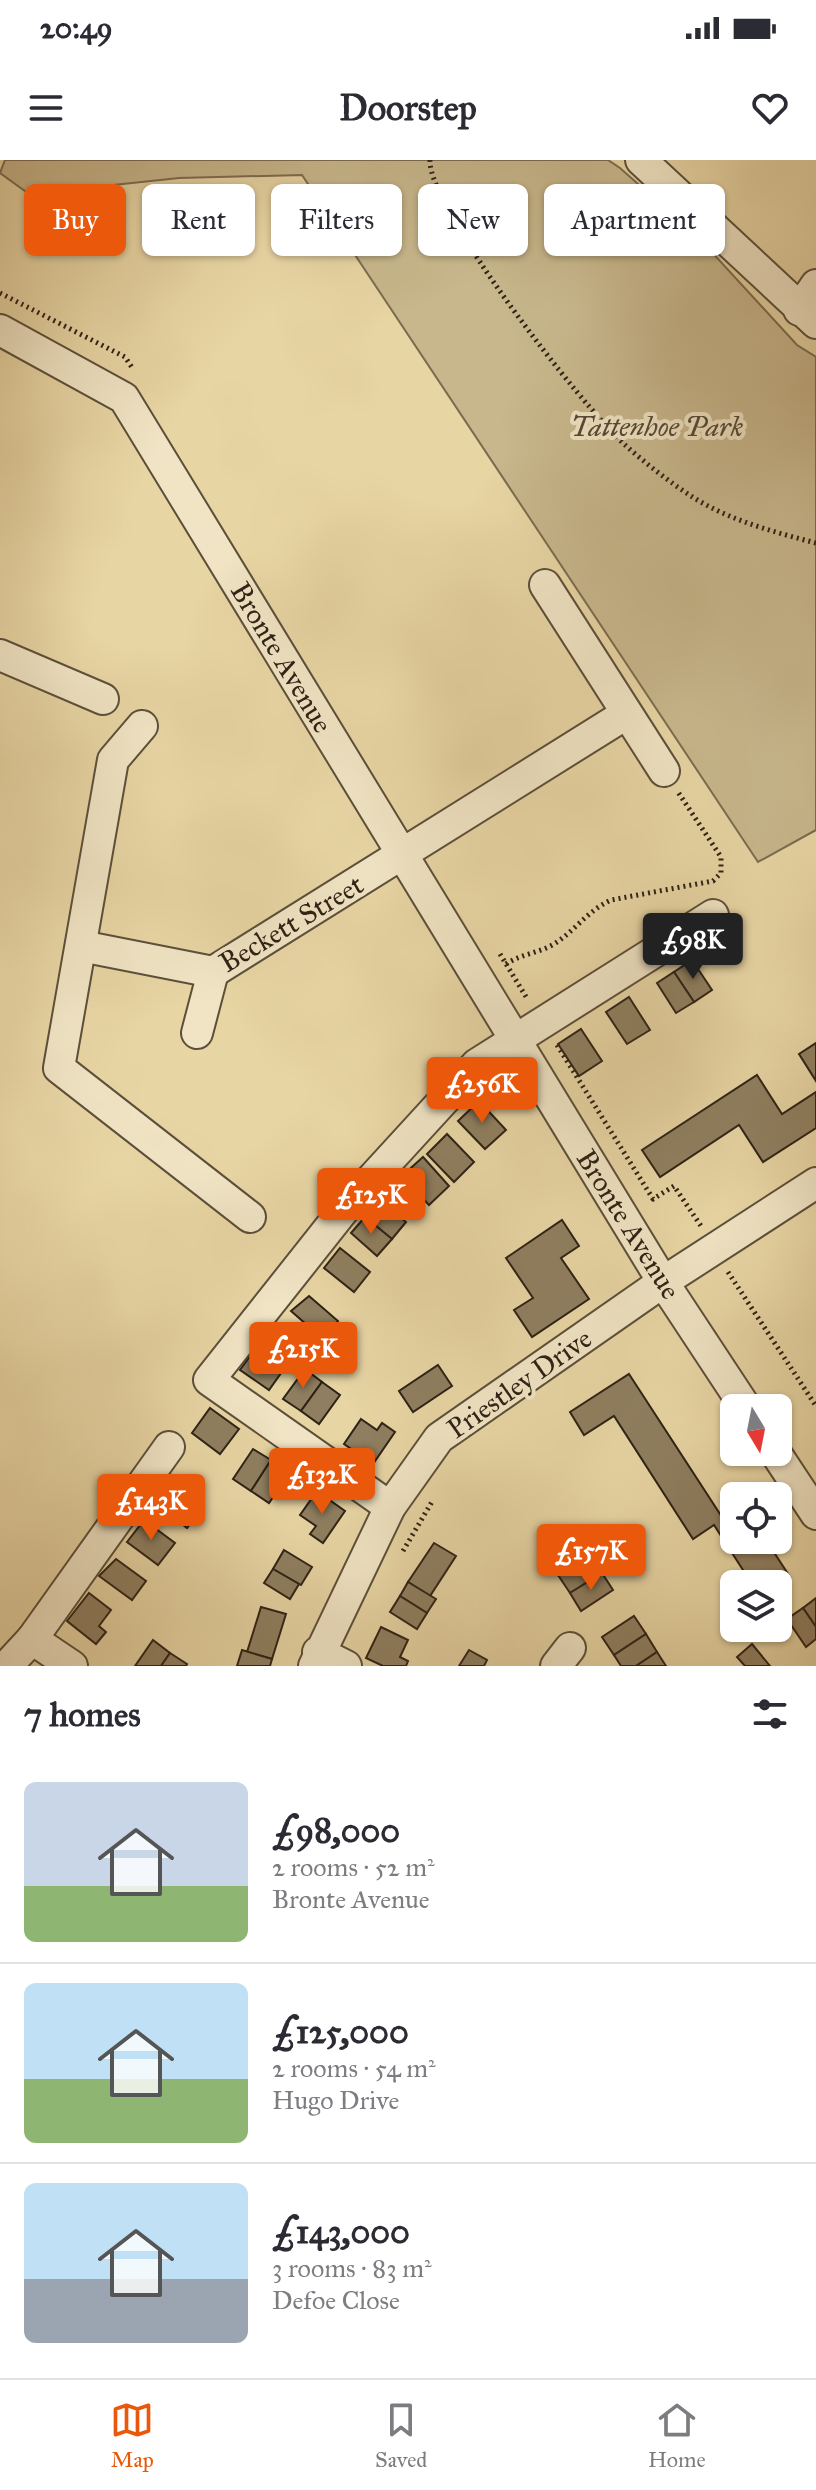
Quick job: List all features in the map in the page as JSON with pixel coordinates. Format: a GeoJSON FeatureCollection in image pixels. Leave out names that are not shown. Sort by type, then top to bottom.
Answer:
{"type":"FeatureCollection","features":[{"type":"Feature","properties":{"kind":"street"},"geometry":{"type":"LineString","coordinates":[[641,160],[810,306]]}},
{"type":"Feature","properties":{"kind":"street","name":"Bronte Avenue"},"geometry":{"type":"LineString","coordinates":[[0,330],[124,398],[663,1282],[737,1394]]}},
{"type":"Feature","properties":{"kind":"street"},"geometry":{"type":"LineString","coordinates":[[545,585],[664,771]]}},
{"type":"Feature","properties":{"kind":"street"},"geometry":{"type":"LineString","coordinates":[[0,655],[103,699]]}},
{"type":"Feature","properties":{"kind":"street","name":"Beckett Street"},"geometry":{"type":"LineString","coordinates":[[81,946],[213,972],[626,714]]}},
{"type":"Feature","properties":{"kind":"street"},"geometry":{"type":"LineString","coordinates":[[142,726],[113,760],[59,1068],[250,1217]]}},
{"type":"Feature","properties":{"kind":"street"},"geometry":{"type":"LineString","coordinates":[[390,1507],[209,1380],[346,1207],[477,1064],[514,1037],[713,915]]}},
{"type":"Feature","properties":{"kind":"street"},"geometry":{"type":"LineString","coordinates":[[197,1033],[213,972]]}},
{"type":"Feature","properties":{"kind":"street","name":"Priestley Drive"},"geometry":{"type":"LineString","coordinates":[[316,1659],[390,1507],[439,1438],[663,1282],[721,1266],[816,1183]]}},
{"type":"Feature","properties":{"kind":"street"},"geometry":{"type":"LineString","coordinates":[[7,1666],[32,1639],[169,1447]]}},
{"type":"Feature","properties":{"kind":"street"},"geometry":{"type":"LineString","coordinates":[[784,1466],[816,1514]]}},
{"type":"Feature","properties":{"kind":"street"},"geometry":{"type":"LineString","coordinates":[[32,1639],[72,1666]]}},
{"type":"Feature","properties":{"kind":"street"},"geometry":{"type":"LineString","coordinates":[[316,1659],[346,1666]]}},
{"type":"Feature","properties":{"kind":"path"},"geometry":{"type":"LineString","coordinates":[[430,160],[445,205],[486,273],[622,442],[692,497],[760,528],[816,543]]}},
{"type":"Feature","properties":{"kind":"path"},"geometry":{"type":"LineString","coordinates":[[506,964],[516,957],[553,945],[595,907],[611,900],[713,881],[721,873],[721,857],[664,771]]}},
{"type":"Feature","properties":{"kind":"path"},"geometry":{"type":"LineString","coordinates":[[498,952],[653,1199],[674,1186],[721,1266],[816,1406]]}},
{"type":"Feature","properties":{"kind":"path"},"geometry":{"type":"LineString","coordinates":[[400,1557],[438,1492]]}},
{"type":"Feature","properties":{"kind":"green space","name":"Tattenhoe Park"},"geometry":{"type":"Polygon","coordinates":[[[5,160],[608,160],[620,168],[638,184],[544,184],[544,256],[715,256],[797,345],[816,357],[816,830],[758,862],[356,256],[402,256],[402,184],[308,184],[302,175],[179,178],[123,184],[24,184],[24,190],[0,173],[5,160]]]}},
{"type":"Feature","properties":{"kind":"building"},"geometry":{"type":"Polygon","coordinates":[[[692,960],[712,990],[694,1002],[674,972],[692,960]]]}},
{"type":"Feature","properties":{"kind":"building"},"geometry":{"type":"Polygon","coordinates":[[[674,972],[694,1002],[676,1013],[657,983],[674,972]]]}},
{"type":"Feature","properties":{"kind":"building"},"geometry":{"type":"Polygon","coordinates":[[[629,997],[650,1030],[627,1044],[606,1012],[629,997]]]}},
{"type":"Feature","properties":{"kind":"building"},"geometry":{"type":"Polygon","coordinates":[[[581,1029],[602,1061],[579,1076],[558,1044],[581,1029]]]}},
{"type":"Feature","properties":{"kind":"building"},"geometry":{"type":"Polygon","coordinates":[[[816,1043],[816,1081],[799,1054],[816,1043]]]}},
{"type":"Feature","properties":{"kind":"building"},"geometry":{"type":"Polygon","coordinates":[[[757,1075],[782,1114],[816,1092],[816,1128],[763,1162],[739,1125],[660,1177],[642,1150],[757,1075]]]}},
{"type":"Feature","properties":{"kind":"building"},"geometry":{"type":"Polygon","coordinates":[[[479,1101],[506,1130],[485,1149],[458,1121],[479,1101]]]}},
{"type":"Feature","properties":{"kind":"building"},"geometry":{"type":"Polygon","coordinates":[[[447,1134],[474,1162],[454,1182],[427,1154],[447,1134]]]}},
{"type":"Feature","properties":{"kind":"building"},"geometry":{"type":"Polygon","coordinates":[[[423,1157],[449,1186],[429,1205],[402,1176],[423,1157]]]}},
{"type":"Feature","properties":{"kind":"building"},"geometry":{"type":"Polygon","coordinates":[[[379,1199],[406,1222],[392,1239],[365,1217],[379,1199]]]}},
{"type":"Feature","properties":{"kind":"building"},"geometry":{"type":"Polygon","coordinates":[[[365,1217],[392,1239],[377,1256],[351,1233],[365,1217]]]}},
{"type":"Feature","properties":{"kind":"building"},"geometry":{"type":"Polygon","coordinates":[[[562,1220],[579,1246],[561,1258],[589,1299],[532,1337],[514,1310],[533,1298],[506,1258],[562,1220]]]}},
{"type":"Feature","properties":{"kind":"building"},"geometry":{"type":"Polygon","coordinates":[[[340,1248],[370,1272],[354,1292],[324,1268],[340,1248]]]}},
{"type":"Feature","properties":{"kind":"building"},"geometry":{"type":"Polygon","coordinates":[[[309,1296],[338,1321],[323,1339],[291,1311],[309,1296]]]}},
{"type":"Feature","properties":{"kind":"building"},"geometry":{"type":"Polygon","coordinates":[[[263,1338],[275,1347],[270,1355],[286,1366],[269,1390],[240,1370],[263,1338]]]}},
{"type":"Feature","properties":{"kind":"building"},"geometry":{"type":"Polygon","coordinates":[[[438,1365],[452,1386],[413,1412],[399,1391],[438,1365]]]}},
{"type":"Feature","properties":{"kind":"building"},"geometry":{"type":"Polygon","coordinates":[[[305,1369],[322,1382],[301,1411],[283,1399],[305,1369]]]}},
{"type":"Feature","properties":{"kind":"building"},"geometry":{"type":"Polygon","coordinates":[[[629,1374],[720,1514],[720,1534],[714,1525],[693,1539],[614,1416],[584,1435],[570,1412],[629,1374]]]}},
{"type":"Feature","properties":{"kind":"building"},"geometry":{"type":"Polygon","coordinates":[[[322,1382],[340,1395],[319,1424],[301,1411],[322,1382]]]}},
{"type":"Feature","properties":{"kind":"building"},"geometry":{"type":"Polygon","coordinates":[[[210,1408],[239,1429],[220,1454],[192,1433],[210,1408]]]}},
{"type":"Feature","properties":{"kind":"building"},"geometry":{"type":"Polygon","coordinates":[[[361,1419],[377,1430],[382,1423],[395,1432],[373,1464],[344,1444],[361,1419]]]}},
{"type":"Feature","properties":{"kind":"building"},"geometry":{"type":"Polygon","coordinates":[[[253,1449],[271,1460],[251,1491],[233,1479],[253,1449]]]}},
{"type":"Feature","properties":{"kind":"building"},"geometry":{"type":"Polygon","coordinates":[[[271,1460],[290,1472],[269,1503],[251,1491],[271,1460]]]}},
{"type":"Feature","properties":{"kind":"building"},"geometry":{"type":"Polygon","coordinates":[[[173,1483],[204,1506],[187,1528],[156,1504],[173,1483]]]}},
{"type":"Feature","properties":{"kind":"building"},"geometry":{"type":"Polygon","coordinates":[[[317,1491],[345,1511],[323,1543],[310,1534],[316,1526],[300,1515],[317,1491]]]}},
{"type":"Feature","properties":{"kind":"building"},"geometry":{"type":"Polygon","coordinates":[[[144,1520],[175,1543],[158,1565],[127,1542],[144,1520]]]}},
{"type":"Feature","properties":{"kind":"building"},"geometry":{"type":"Polygon","coordinates":[[[578,1537],[590,1555],[558,1575],[547,1557],[578,1537]]]}},
{"type":"Feature","properties":{"kind":"building"},"geometry":{"type":"Polygon","coordinates":[[[434,1543],[456,1556],[430,1596],[408,1582],[434,1543]]]}},
{"type":"Feature","properties":{"kind":"building"},"geometry":{"type":"Polygon","coordinates":[[[284,1550],[312,1567],[301,1585],[273,1569],[284,1550]]]}},
{"type":"Feature","properties":{"kind":"building"},"geometry":{"type":"Polygon","coordinates":[[[733,1554],[775,1554],[785,1570],[743,1570],[733,1554]]]}},
{"type":"Feature","properties":{"kind":"building"},"geometry":{"type":"Polygon","coordinates":[[[590,1555],[602,1573],[570,1593],[558,1575],[590,1555]]]}},
{"type":"Feature","properties":{"kind":"building"},"geometry":{"type":"Polygon","coordinates":[[[116,1559],[146,1581],[132,1600],[99,1576],[116,1559]]]}},
{"type":"Feature","properties":{"kind":"building"},"geometry":{"type":"Polygon","coordinates":[[[273,1569],[299,1584],[290,1599],[264,1583],[273,1569]]]}},
{"type":"Feature","properties":{"kind":"building"},"geometry":{"type":"Polygon","coordinates":[[[602,1573],[613,1590],[581,1611],[570,1593],[602,1573]]]}},
{"type":"Feature","properties":{"kind":"building"},"geometry":{"type":"Polygon","coordinates":[[[408,1582],[436,1599],[427,1613],[400,1596],[408,1582]]]}},
{"type":"Feature","properties":{"kind":"building"},"geometry":{"type":"Polygon","coordinates":[[[89,1593],[111,1610],[99,1626],[106,1632],[96,1644],[67,1621],[89,1593]]]}},
{"type":"Feature","properties":{"kind":"building"},"geometry":{"type":"Polygon","coordinates":[[[400,1596],[427,1613],[417,1629],[390,1612],[400,1596]]]}},
{"type":"Feature","properties":{"kind":"building"},"geometry":{"type":"Polygon","coordinates":[[[816,1598],[816,1627],[803,1608],[816,1598]]]}},
{"type":"Feature","properties":{"kind":"building"},"geometry":{"type":"Polygon","coordinates":[[[261,1607],[286,1614],[272,1659],[247,1652],[261,1607]]]}},
{"type":"Feature","properties":{"kind":"building"},"geometry":{"type":"Polygon","coordinates":[[[803,1608],[816,1627],[816,1639],[806,1647],[792,1626],[792,1616],[803,1608]]]}},
{"type":"Feature","properties":{"kind":"building"},"geometry":{"type":"Polygon","coordinates":[[[634,1616],[646,1634],[614,1655],[602,1637],[634,1616]]]}},
{"type":"Feature","properties":{"kind":"building"},"geometry":{"type":"Polygon","coordinates":[[[381,1627],[408,1640],[400,1657],[408,1661],[406,1666],[383,1666],[366,1658],[381,1627]]]}},
{"type":"Feature","properties":{"kind":"building"},"geometry":{"type":"Polygon","coordinates":[[[646,1634],[657,1652],[636,1666],[621,1666],[614,1655],[646,1634]]]}},
{"type":"Feature","properties":{"kind":"building"},"geometry":{"type":"Polygon","coordinates":[[[153,1640],[170,1653],[161,1666],[135,1666],[153,1640]]]}},
{"type":"Feature","properties":{"kind":"building"},"geometry":{"type":"Polygon","coordinates":[[[752,1644],[770,1666],[745,1666],[737,1657],[752,1644]]]}},
{"type":"Feature","properties":{"kind":"building"},"geometry":{"type":"Polygon","coordinates":[[[242,1650],[272,1659],[270,1666],[237,1666],[242,1650]]]}},
{"type":"Feature","properties":{"kind":"building"},"geometry":{"type":"Polygon","coordinates":[[[469,1650],[487,1660],[484,1666],[459,1666],[469,1650]]]}},
{"type":"Feature","properties":{"kind":"building"},"geometry":{"type":"Polygon","coordinates":[[[657,1652],[666,1666],[636,1666],[657,1652]]]}},
{"type":"Feature","properties":{"kind":"building"},"geometry":{"type":"Polygon","coordinates":[[[170,1653],[187,1664],[186,1666],[161,1666],[170,1653]]]}}]}
